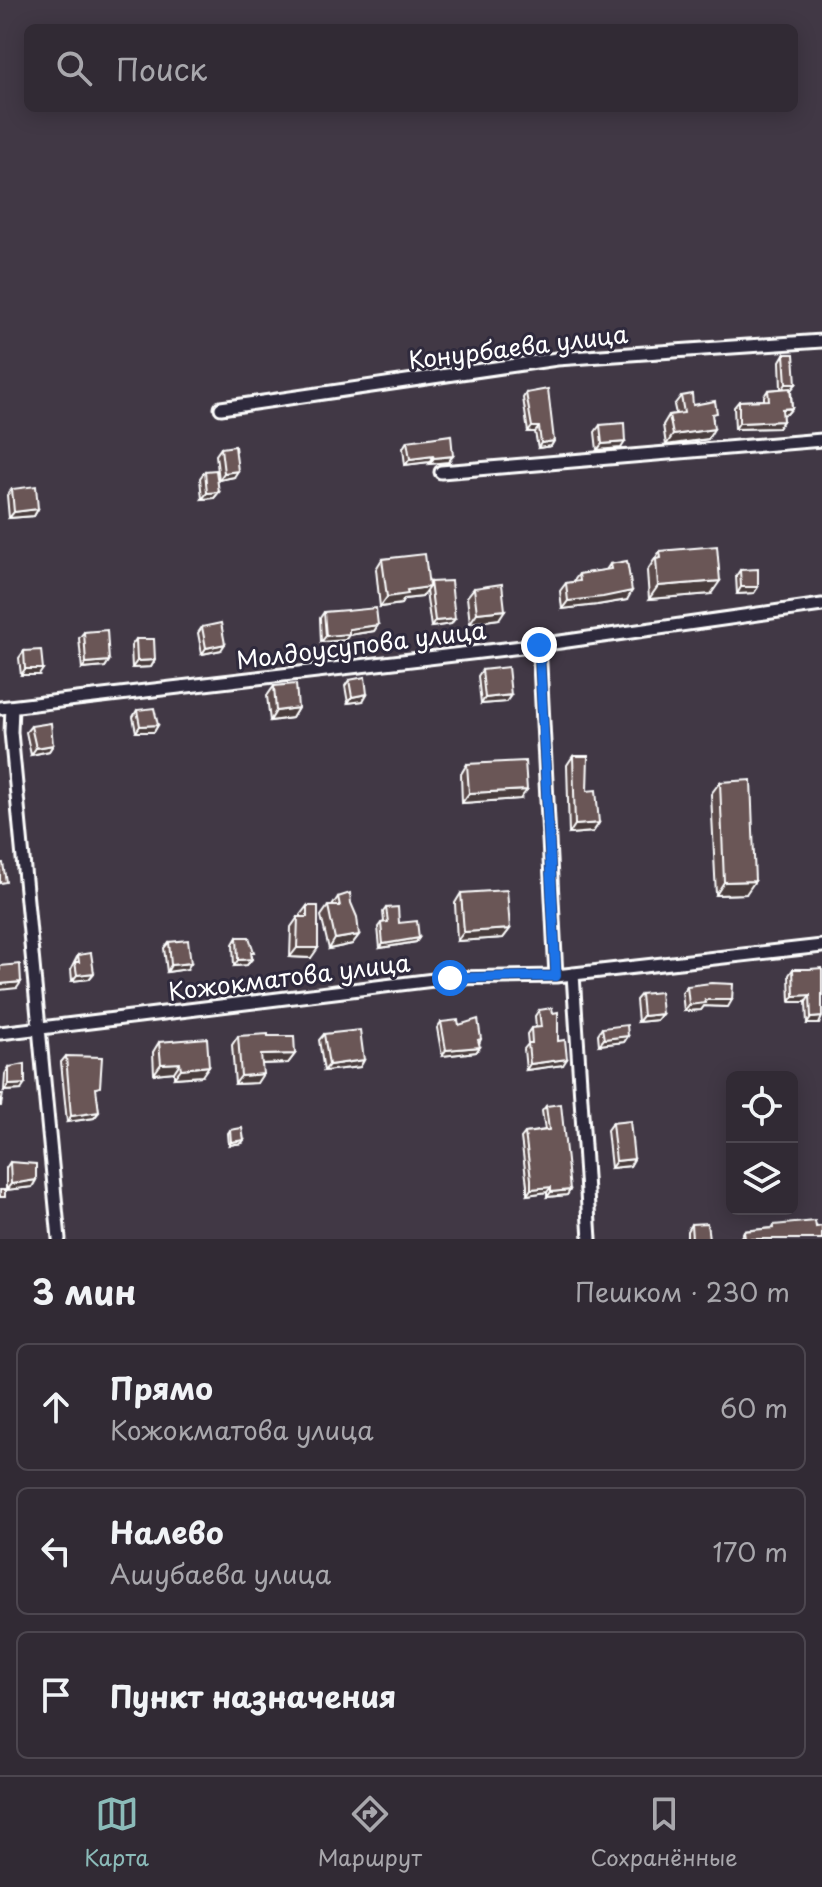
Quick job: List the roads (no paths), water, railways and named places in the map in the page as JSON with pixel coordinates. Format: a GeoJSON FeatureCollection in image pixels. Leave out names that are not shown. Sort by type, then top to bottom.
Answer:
{"type":"FeatureCollection","features":[{"type":"Feature","properties":{"kind":"street","name":"Конурбаева улица"},"geometry":{"type":"LineString","coordinates":[[221,408],[557,359],[822,341]]}},
{"type":"Feature","properties":{"kind":"street"},"geometry":{"type":"LineString","coordinates":[[441,472],[822,440]]}},
{"type":"Feature","properties":{"kind":"street","name":"Молдоусупова улица"},"geometry":{"type":"LineString","coordinates":[[6,708],[539,645],[822,605]]}},
{"type":"Feature","properties":{"kind":"street"},"geometry":{"type":"LineString","coordinates":[[539,645],[556,976]]}},
{"type":"Feature","properties":{"kind":"street"},"geometry":{"type":"LineString","coordinates":[[6,708],[11,732],[59,1239]]}},
{"type":"Feature","properties":{"kind":"street","name":"Кожокматова улица"},"geometry":{"type":"LineString","coordinates":[[0,1033],[450,978],[556,976],[822,946]]}},
{"type":"Feature","properties":{"kind":"street"},"geometry":{"type":"LineString","coordinates":[[573,974],[590,1239]]}}]}
